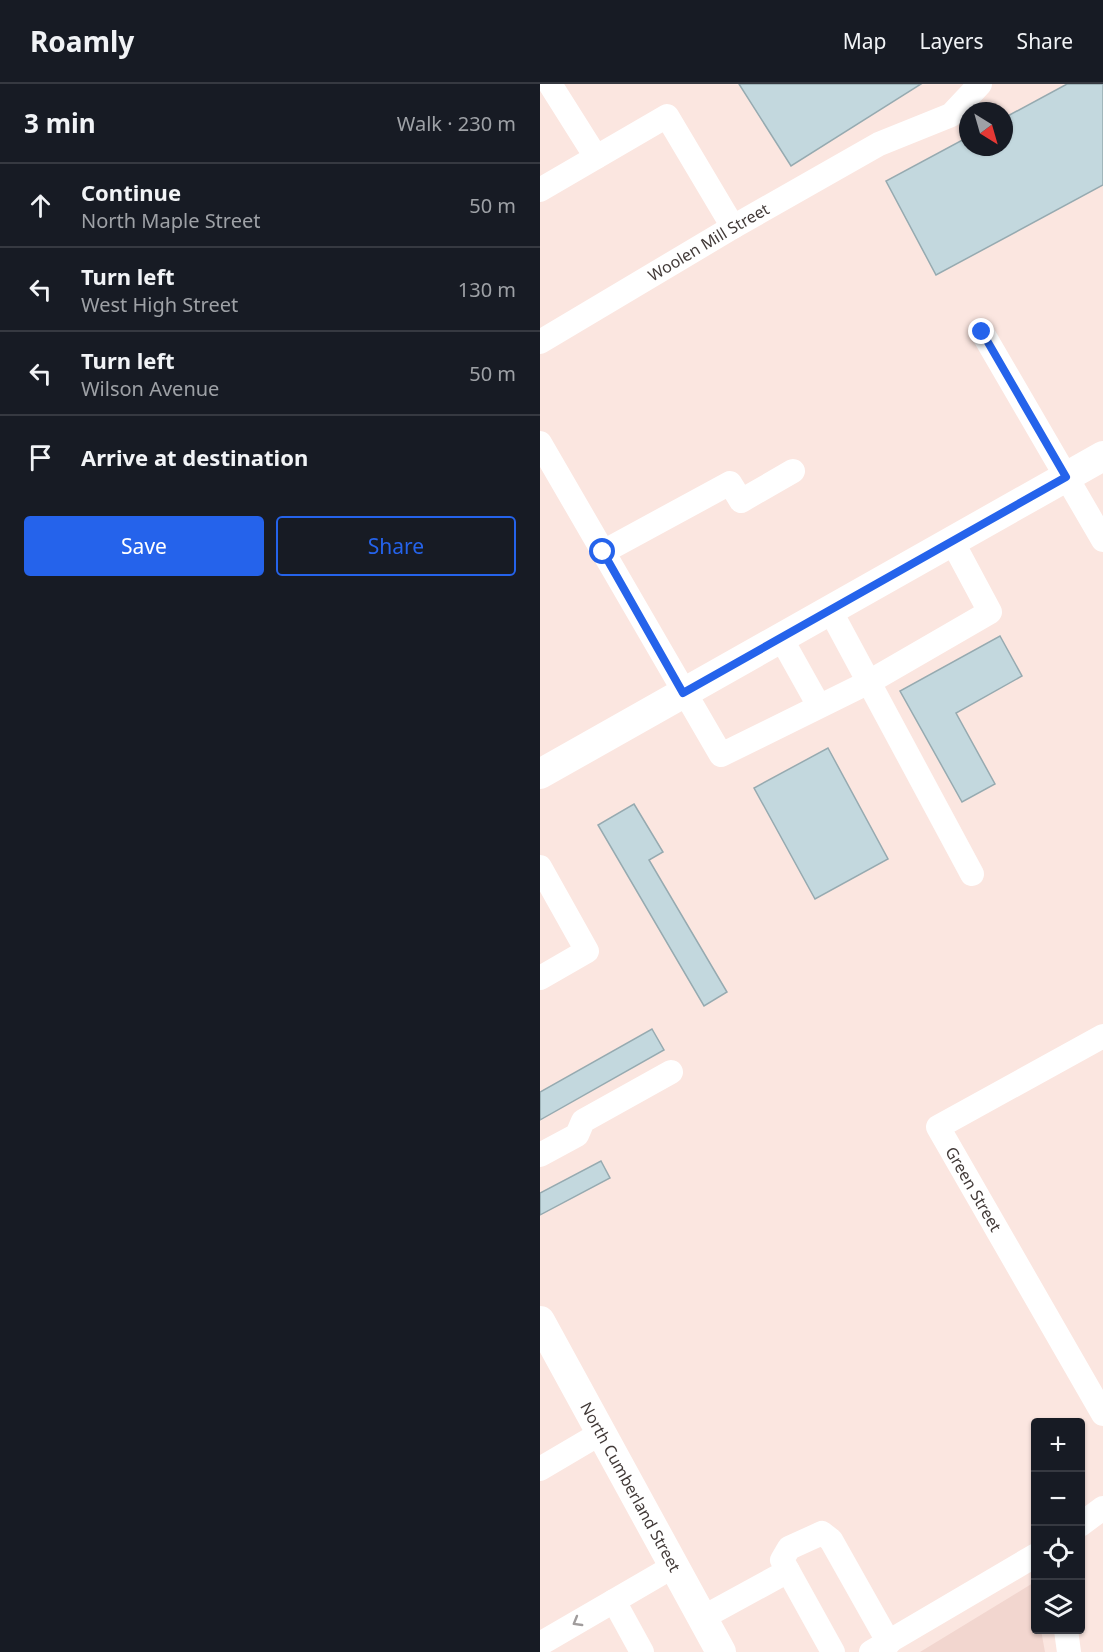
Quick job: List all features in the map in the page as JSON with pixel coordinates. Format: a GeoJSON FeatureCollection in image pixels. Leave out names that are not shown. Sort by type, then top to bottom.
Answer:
{"type":"FeatureCollection","features":[{"type":"Feature","properties":{"kind":"main road"},"geometry":{"type":"LineString","coordinates":[[540,774],[1103,456]]}},
{"type":"Feature","properties":{"kind":"main road","name":"North Cumberland Street"},"geometry":{"type":"LineString","coordinates":[[543,1332],[721,1652]]}},
{"type":"Feature","properties":{"kind":"street"},"geometry":{"type":"LineString","coordinates":[[550,84],[596,157]]}},
{"type":"Feature","properties":{"kind":"street","name":"Woolen Mill Street"},"geometry":{"type":"LineString","coordinates":[[540,342],[733,227],[879,144],[951,115],[980,84]]}},
{"type":"Feature","properties":{"kind":"street"},"geometry":{"type":"LineString","coordinates":[[540,190],[667,116],[733,227]]}},
{"type":"Feature","properties":{"kind":"street"},"geometry":{"type":"LineString","coordinates":[[982,332],[1103,540]]}},
{"type":"Feature","properties":{"kind":"street"},"geometry":{"type":"LineString","coordinates":[[540,443],[721,755],[869,682],[990,612],[952,541]]}},
{"type":"Feature","properties":{"kind":"street"},"geometry":{"type":"LineString","coordinates":[[603,552],[730,483],[741,501],[793,471]]}},
{"type":"Feature","properties":{"kind":"street"},"geometry":{"type":"LineString","coordinates":[[830,610],[972,874]]}},
{"type":"Feature","properties":{"kind":"street"},"geometry":{"type":"LineString","coordinates":[[781,638],[819,706]]}},
{"type":"Feature","properties":{"kind":"street"},"geometry":{"type":"LineString","coordinates":[[540,867],[587,951],[540,978]]}},
{"type":"Feature","properties":{"kind":"street","name":"Green Street"},"geometry":{"type":"LineString","coordinates":[[1103,1036],[938,1127],[1103,1414]]}},
{"type":"Feature","properties":{"kind":"street"},"geometry":{"type":"LineString","coordinates":[[540,1155],[577,1135],[583,1121],[671,1072]]}},
{"type":"Feature","properties":{"kind":"street"},"geometry":{"type":"LineString","coordinates":[[540,1469],[601,1433]]}},
{"type":"Feature","properties":{"kind":"street"},"geometry":{"type":"LineString","coordinates":[[1085,1521],[1103,1508]]}},
{"type":"Feature","properties":{"kind":"street"},"geometry":{"type":"LineString","coordinates":[[833,1652],[782,1560],[789,1548],[822,1533],[831,1540],[880,1647],[1031,1557]]}},
{"type":"Feature","properties":{"kind":"street"},"geometry":{"type":"LineString","coordinates":[[540,1644],[674,1566]]}},
{"type":"Feature","properties":{"kind":"street"},"geometry":{"type":"LineString","coordinates":[[702,1618],[788,1571]]}},
{"type":"Feature","properties":{"kind":"street"},"geometry":{"type":"LineString","coordinates":[[614,1601],[642,1652]]}},
{"type":"Feature","properties":{"kind":"street"},"geometry":{"type":"LineString","coordinates":[[1067,1634],[1069,1652]]}},
{"type":"Feature","properties":{"kind":"shaded area"},"geometry":{"type":"Polygon","coordinates":[[[1031,1584],[1031,1634],[1042,1634],[1045,1652],[920,1652],[1031,1584]]]}},
{"type":"Feature","properties":{"kind":"building"},"geometry":{"type":"Polygon","coordinates":[[[739,84],[921,84],[791,166],[739,84]]]}},
{"type":"Feature","properties":{"kind":"building"},"geometry":{"type":"Polygon","coordinates":[[[1067,84],[1103,84],[1103,185],[936,275],[886,181],[959,142],[959,156],[1013,156],[1013,113],[1067,84]]]}},
{"type":"Feature","properties":{"kind":"building"},"geometry":{"type":"Polygon","coordinates":[[[1000,636],[1022,676],[956,713],[995,784],[962,802],[900,691],[1000,636]]]}},
{"type":"Feature","properties":{"kind":"building"},"geometry":{"type":"Polygon","coordinates":[[[828,748],[888,859],[815,899],[754,788],[828,748]]]}},
{"type":"Feature","properties":{"kind":"building"},"geometry":{"type":"Polygon","coordinates":[[[634,804],[663,852],[649,860],[727,992],[704,1006],[598,825],[634,804]]]}},
{"type":"Feature","properties":{"kind":"building"},"geometry":{"type":"Polygon","coordinates":[[[652,1029],[664,1050],[540,1120],[540,1092],[652,1029]]]}},
{"type":"Feature","properties":{"kind":"building"},"geometry":{"type":"Polygon","coordinates":[[[601,1161],[610,1178],[540,1215],[540,1193],[601,1161]]]}},
{"type":"Feature","properties":{"kind":"route"},"geometry":{"type":"LineString","coordinates":[[603,552],[683,693],[1066,477],[982,332]]}}]}
